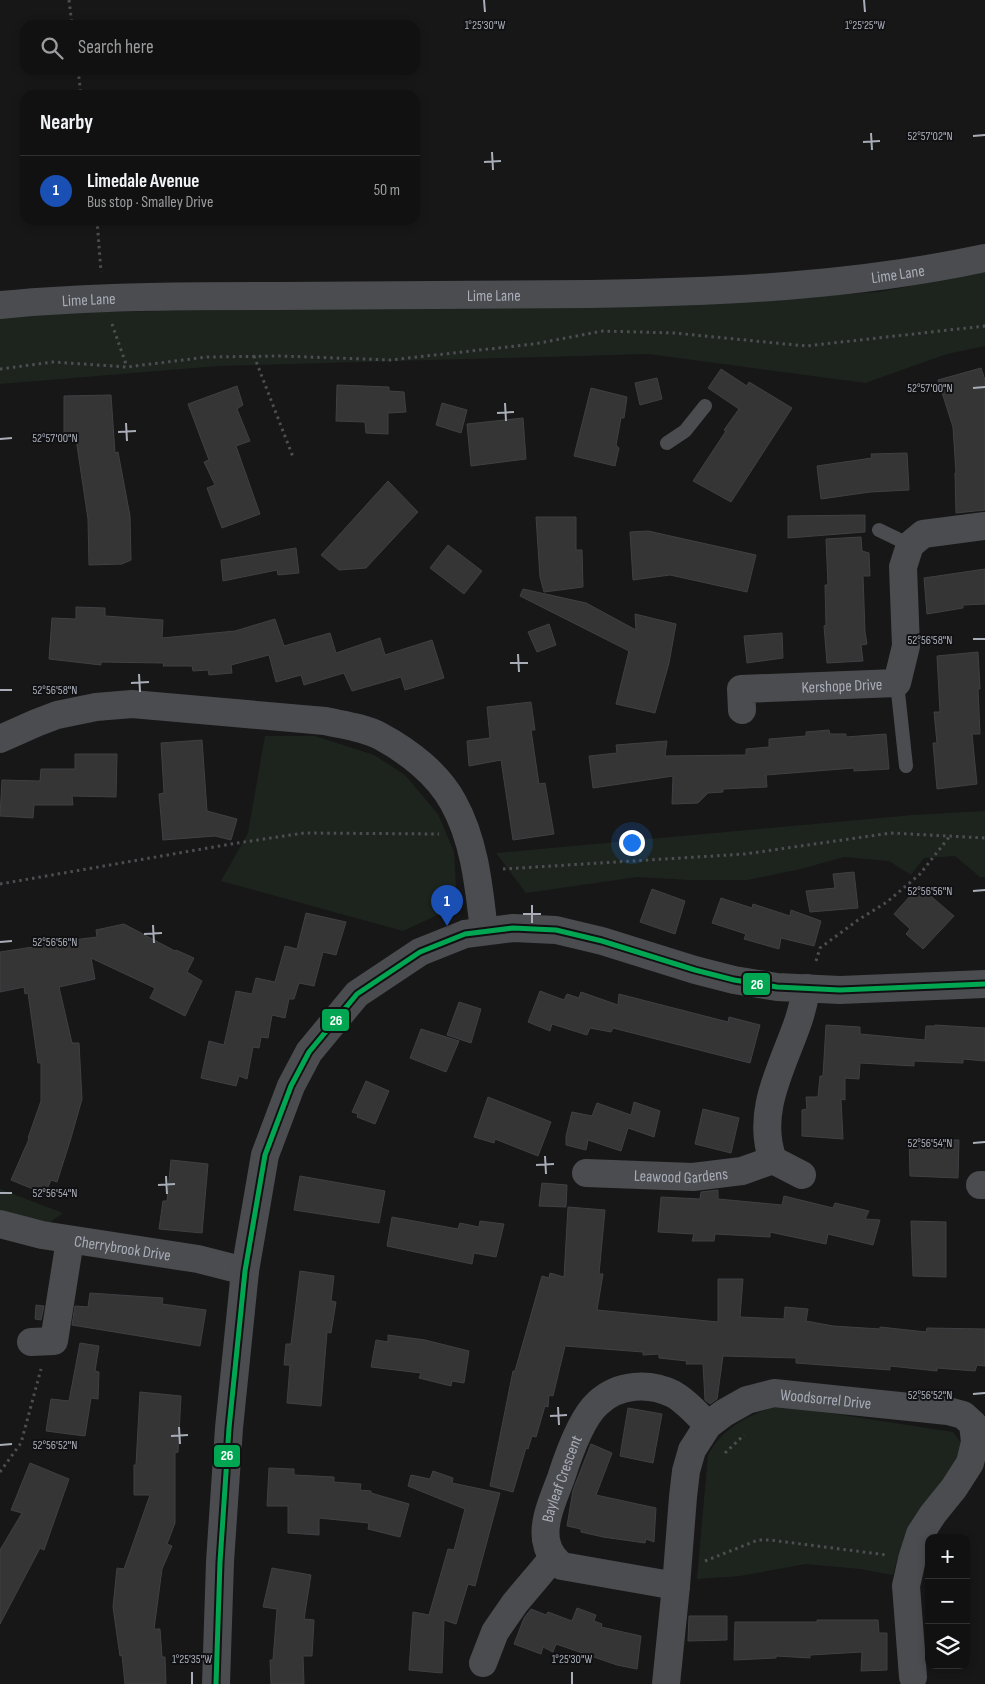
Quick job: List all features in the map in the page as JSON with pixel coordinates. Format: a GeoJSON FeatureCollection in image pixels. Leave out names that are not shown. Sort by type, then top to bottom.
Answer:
{"type":"FeatureCollection","features":[{"type":"Feature","properties":{"kind":"street","name":"Lime Lane"},"geometry":{"type":"LineString","coordinates":[[0,305],[52,300],[154,296],[674,293],[812,285],[940,268],[985,258]]}},
{"type":"Feature","properties":{"kind":"street"},"geometry":{"type":"LineString","coordinates":[[910,545],[923,534],[985,526]]}},
{"type":"Feature","properties":{"kind":"street","name":"Kershope Drive"},"geometry":{"type":"LineString","coordinates":[[742,710],[741,689],[897,683],[906,646],[903,568],[910,545]]}},
{"type":"Feature","properties":{"kind":"street"},"geometry":{"type":"LineString","coordinates":[[0,740],[36,722],[56,715],[96,707],[132,704],[325,721],[355,727],[379,736],[420,764],[442,785],[454,802],[467,836],[476,871],[484,931]]}},
{"type":"Feature","properties":{"kind":"street"},"geometry":{"type":"LineString","coordinates":[[216,1684],[220,1562],[229,1428],[245,1271],[265,1155],[291,1086],[309,1052],[357,994],[420,952],[465,934],[513,928],[556,930],[602,941],[695,970],[734,980],[777,987],[840,990],[985,984]]}},
{"type":"Feature","properties":{"kind":"street"},"geometry":{"type":"LineString","coordinates":[[802,1175],[773,1160],[768,1146],[768,1114],[772,1088],[799,1020],[807,988]]}},
{"type":"Feature","properties":{"kind":"street","name":"Leawood Gardens"},"geometry":{"type":"LineString","coordinates":[[586,1173],[693,1177],[742,1171],[773,1160]]}},
{"type":"Feature","properties":{"kind":"street","name":"Cherrybrook Drive"},"geometry":{"type":"LineString","coordinates":[[0,1224],[70,1240],[198,1259],[245,1271]]}},
{"type":"Feature","properties":{"kind":"street"},"geometry":{"type":"LineString","coordinates":[[42,1341],[70,1240]]}},
{"type":"Feature","properties":{"kind":"street","name":"Bayleaf Crescent"},"geometry":{"type":"LineString","coordinates":[[554,1558],[547,1544],[546,1526],[553,1500],[578,1430],[598,1403],[618,1390],[635,1386],[652,1387],[674,1395],[708,1425]]}},
{"type":"Feature","properties":{"kind":"street","name":"Woodsorrel Drive"},"geometry":{"type":"LineString","coordinates":[[666,1684],[686,1471],[692,1450],[708,1425],[746,1400],[774,1393],[948,1411],[963,1415],[973,1424],[975,1442],[970,1464],[920,1534],[912,1559],[906,1586],[913,1677]]}},
{"type":"Feature","properties":{"kind":"street"},"geometry":{"type":"LineString","coordinates":[[484,1663],[495,1632],[515,1603],[554,1558],[562,1566],[677,1579]]}},
{"type":"Feature","properties":{"kind":"lane"},"geometry":{"type":"LineString","coordinates":[[667,444],[685,431],[705,406]]}},
{"type":"Feature","properties":{"kind":"lane"},"geometry":{"type":"LineString","coordinates":[[879,530],[910,545]]}},
{"type":"Feature","properties":{"kind":"lane"},"geometry":{"type":"LineString","coordinates":[[897,683],[906,766]]}},
{"type":"Feature","properties":{"kind":"path"},"geometry":{"type":"LineString","coordinates":[[69,0],[71,20]]}},
{"type":"Feature","properties":{"kind":"path"},"geometry":{"type":"LineString","coordinates":[[79,75],[80,90]]}},
{"type":"Feature","properties":{"kind":"path"},"geometry":{"type":"LineString","coordinates":[[0,369],[53,362],[127,367],[207,357],[254,356],[390,360],[534,344],[603,331],[674,333],[806,346],[985,326]]}},
{"type":"Feature","properties":{"kind":"path"},"geometry":{"type":"LineString","coordinates":[[254,356],[293,457]]}},
{"type":"Feature","properties":{"kind":"path"},"geometry":{"type":"LineString","coordinates":[[807,988],[820,948],[858,920],[887,902],[920,874],[950,836]]}},
{"type":"Feature","properties":{"kind":"path"},"geometry":{"type":"LineString","coordinates":[[0,1472],[21,1442],[44,1357],[42,1341]]}},
{"type":"Feature","properties":{"kind":"path"},"geometry":{"type":"LineString","coordinates":[[720,1458],[751,1431]]}},
{"type":"Feature","properties":{"kind":"path"},"geometry":{"type":"LineString","coordinates":[[677,1579],[758,1540],[912,1559]]}},
{"type":"Feature","properties":{"kind":"shaded area"},"geometry":{"type":"Polygon","coordinates":[[[985,272],[985,346],[947,354],[865,383],[648,354],[217,366],[0,384],[0,315],[15,313],[687,304],[879,292],[985,272]]]}},
{"type":"Feature","properties":{"kind":"shaded area"},"geometry":{"type":"Polygon","coordinates":[[[265,736],[315,736],[374,755],[405,775],[438,814],[454,852],[456,888],[446,911],[403,931],[221,881],[248,833],[265,736]]]}},
{"type":"Feature","properties":{"kind":"shaded area"},"geometry":{"type":"Polygon","coordinates":[[[985,811],[985,877],[980,877],[955,856],[924,858],[911,875],[889,861],[844,857],[801,869],[747,880],[689,880],[637,877],[526,893],[496,853],[913,815],[985,811]]]}},
{"type":"Feature","properties":{"kind":"shaded area"},"geometry":{"type":"Polygon","coordinates":[[[0,1189],[63,1213],[49,1223],[0,1211],[0,1189]]]}},
{"type":"Feature","properties":{"kind":"shaded area"},"geometry":{"type":"Polygon","coordinates":[[[773,1407],[790,1407],[953,1432],[962,1444],[960,1455],[904,1543],[893,1575],[860,1569],[806,1564],[740,1576],[697,1579],[708,1455],[714,1445],[728,1430],[753,1415],[773,1407]]]}},
{"type":"Feature","properties":{"kind":"building"},"geometry":{"type":"Polygon","coordinates":[[[981,368],[985,380],[985,510],[956,513],[953,427],[938,380],[981,368]]]}},
{"type":"Feature","properties":{"kind":"building"},"geometry":{"type":"Polygon","coordinates":[[[721,369],[747,386],[749,382],[792,408],[731,502],[693,481],[739,409],[708,388],[721,369]]]}},
{"type":"Feature","properties":{"kind":"building"},"geometry":{"type":"Polygon","coordinates":[[[657,378],[662,399],[640,405],[635,383],[657,378]]]}},
{"type":"Feature","properties":{"kind":"building"},"geometry":{"type":"Polygon","coordinates":[[[337,385],[389,387],[389,391],[404,392],[406,412],[388,413],[388,434],[366,433],[365,422],[336,421],[337,385]]]}},
{"type":"Feature","properties":{"kind":"building"},"geometry":{"type":"Polygon","coordinates":[[[237,386],[243,405],[237,409],[250,441],[236,446],[260,514],[222,528],[207,488],[215,485],[204,462],[209,460],[188,404],[237,386]]]}},
{"type":"Feature","properties":{"kind":"building"},"geometry":{"type":"Polygon","coordinates":[[[591,388],[627,397],[624,418],[621,418],[616,445],[619,448],[615,466],[574,456],[591,388]]]}},
{"type":"Feature","properties":{"kind":"building"},"geometry":{"type":"Polygon","coordinates":[[[111,395],[115,453],[118,452],[130,516],[131,560],[122,564],[89,565],[88,519],[75,432],[64,433],[64,396],[111,395]]]}},
{"type":"Feature","properties":{"kind":"building"},"geometry":{"type":"Polygon","coordinates":[[[442,403],[467,410],[461,433],[436,425],[442,403]]]}},
{"type":"Feature","properties":{"kind":"building"},"geometry":{"type":"Polygon","coordinates":[[[523,418],[526,459],[471,466],[467,424],[523,418]]]}},
{"type":"Feature","properties":{"kind":"building"},"geometry":{"type":"Polygon","coordinates":[[[907,453],[909,490],[870,492],[821,499],[817,466],[872,458],[871,454],[907,453]]]}},
{"type":"Feature","properties":{"kind":"building"},"geometry":{"type":"Polygon","coordinates":[[[388,481],[418,512],[366,568],[339,570],[321,555],[388,481]]]}},
{"type":"Feature","properties":{"kind":"building"},"geometry":{"type":"Polygon","coordinates":[[[865,515],[865,532],[788,538],[788,516],[865,515]]]}},
{"type":"Feature","properties":{"kind":"building"},"geometry":{"type":"Polygon","coordinates":[[[536,517],[576,517],[576,550],[582,550],[583,587],[544,592],[540,577],[536,517]]]}},
{"type":"Feature","properties":{"kind":"building"},"geometry":{"type":"Polygon","coordinates":[[[648,531],[756,555],[747,592],[670,575],[633,580],[630,532],[648,531]]]}},
{"type":"Feature","properties":{"kind":"building"},"geometry":{"type":"Polygon","coordinates":[[[861,537],[862,551],[869,553],[870,576],[863,576],[867,644],[861,645],[863,661],[827,663],[824,626],[826,625],[825,585],[828,585],[826,539],[861,537]]]}},
{"type":"Feature","properties":{"kind":"building"},"geometry":{"type":"Polygon","coordinates":[[[448,545],[482,571],[464,594],[430,568],[448,545]]]}},
{"type":"Feature","properties":{"kind":"building"},"geometry":{"type":"Polygon","coordinates":[[[296,548],[299,573],[278,575],[277,570],[223,581],[221,560],[296,548]]]}},
{"type":"Feature","properties":{"kind":"building"},"geometry":{"type":"Polygon","coordinates":[[[985,569],[985,604],[963,605],[963,608],[927,614],[924,578],[985,569]]]}},
{"type":"Feature","properties":{"kind":"building"},"geometry":{"type":"Polygon","coordinates":[[[523,589],[586,603],[636,630],[635,614],[676,624],[669,663],[655,713],[616,704],[629,651],[520,596],[523,589]]]}},
{"type":"Feature","properties":{"kind":"building"},"geometry":{"type":"Polygon","coordinates":[[[76,607],[105,608],[105,616],[163,620],[162,638],[235,631],[275,619],[284,646],[330,633],[336,653],[380,638],[385,655],[432,640],[444,678],[405,690],[401,677],[352,691],[344,673],[304,685],[301,675],[276,682],[269,655],[231,665],[232,673],[209,675],[208,670],[193,671],[192,666],[163,666],[164,663],[101,662],[101,665],[49,659],[52,618],[76,619],[76,607]]]}},
{"type":"Feature","properties":{"kind":"building"},"geometry":{"type":"Polygon","coordinates":[[[549,624],[556,645],[537,652],[528,632],[549,624]]]}},
{"type":"Feature","properties":{"kind":"building"},"geometry":{"type":"Polygon","coordinates":[[[782,633],[783,658],[747,663],[744,636],[782,633]]]}},
{"type":"Feature","properties":{"kind":"building"},"geometry":{"type":"Polygon","coordinates":[[[978,652],[980,734],[972,734],[977,784],[937,789],[933,743],[937,743],[934,712],[940,712],[937,656],[978,652]]]}},
{"type":"Feature","properties":{"kind":"building"},"geometry":{"type":"Polygon","coordinates":[[[531,702],[535,730],[531,730],[539,784],[545,783],[554,834],[513,840],[501,760],[469,766],[467,741],[490,738],[487,707],[531,702]]]}},
{"type":"Feature","properties":{"kind":"building"},"geometry":{"type":"Polygon","coordinates":[[[829,730],[830,734],[846,734],[846,737],[886,734],[889,769],[854,771],[854,768],[766,775],[767,787],[723,789],[723,792],[708,793],[698,803],[672,804],[673,776],[593,788],[589,756],[617,753],[616,745],[667,741],[665,756],[746,755],[746,749],[769,747],[769,739],[806,736],[806,732],[829,730]]]}},
{"type":"Feature","properties":{"kind":"building"},"geometry":{"type":"Polygon","coordinates":[[[202,740],[207,811],[237,819],[231,840],[215,836],[163,840],[159,794],[164,793],[161,743],[202,740]]]}},
{"type":"Feature","properties":{"kind":"building"},"geometry":{"type":"Polygon","coordinates":[[[75,754],[117,754],[116,797],[72,796],[73,805],[34,805],[33,818],[0,816],[2,780],[40,781],[41,769],[75,769],[75,754]]]}},
{"type":"Feature","properties":{"kind":"building"},"geometry":{"type":"Polygon","coordinates":[[[854,872],[858,908],[810,912],[806,891],[835,888],[833,874],[854,872]]]}},
{"type":"Feature","properties":{"kind":"building"},"geometry":{"type":"Polygon","coordinates":[[[919,886],[954,916],[923,949],[906,934],[910,929],[894,914],[919,886]]]}},
{"type":"Feature","properties":{"kind":"building"},"geometry":{"type":"Polygon","coordinates":[[[652,889],[685,901],[675,934],[640,922],[652,889]]]}},
{"type":"Feature","properties":{"kind":"building"},"geometry":{"type":"Polygon","coordinates":[[[721,898],[752,908],[753,904],[790,916],[791,910],[821,921],[814,946],[781,938],[779,949],[744,939],[746,934],[712,923],[721,898]]]}},
{"type":"Feature","properties":{"kind":"building"},"geometry":{"type":"Polygon","coordinates":[[[306,913],[346,922],[336,955],[323,952],[314,986],[299,983],[294,999],[289,999],[285,1018],[272,1015],[268,1038],[261,1037],[259,1048],[253,1047],[247,1079],[239,1076],[236,1086],[201,1078],[209,1041],[224,1045],[236,991],[252,994],[256,978],[275,982],[285,946],[297,949],[306,913]]]}},
{"type":"Feature","properties":{"kind":"building"},"geometry":{"type":"Polygon","coordinates":[[[124,924],[175,951],[194,958],[187,972],[202,981],[185,1016],[150,998],[155,988],[91,958],[95,979],[59,987],[72,1043],[79,1043],[82,1099],[57,1182],[51,1180],[45,1194],[11,1180],[29,1139],[41,1101],[41,1063],[38,1063],[28,993],[25,994],[24,987],[0,992],[0,952],[33,947],[33,945],[97,937],[96,930],[124,924]]]}},
{"type":"Feature","properties":{"kind":"building"},"geometry":{"type":"Polygon","coordinates":[[[540,991],[564,1000],[567,994],[579,998],[581,992],[618,1005],[619,994],[728,1022],[729,1017],[760,1025],[750,1063],[613,1028],[611,1032],[590,1028],[587,1035],[552,1024],[550,1031],[528,1022],[540,991]]]}},
{"type":"Feature","properties":{"kind":"building"},"geometry":{"type":"Polygon","coordinates":[[[459,1002],[481,1009],[471,1043],[447,1035],[459,1002]]]}},
{"type":"Feature","properties":{"kind":"building"},"geometry":{"type":"Polygon","coordinates":[[[826,1025],[860,1027],[860,1034],[925,1040],[926,1026],[985,1028],[985,1061],[963,1059],[963,1063],[914,1061],[914,1066],[860,1063],[859,1079],[845,1078],[845,1100],[841,1099],[843,1139],[802,1136],[802,1110],[807,1109],[806,1097],[818,1097],[820,1076],[823,1076],[826,1025]]]}},
{"type":"Feature","properties":{"kind":"building"},"geometry":{"type":"Polygon","coordinates":[[[421,1029],[459,1041],[446,1072],[410,1058],[421,1029]]]}},
{"type":"Feature","properties":{"kind":"building"},"geometry":{"type":"Polygon","coordinates":[[[366,1081],[389,1091],[375,1124],[357,1117],[358,1114],[352,1112],[366,1081]]]}},
{"type":"Feature","properties":{"kind":"building"},"geometry":{"type":"Polygon","coordinates":[[[488,1097],[551,1122],[538,1156],[495,1139],[494,1143],[474,1137],[488,1097]]]}},
{"type":"Feature","properties":{"kind":"building"},"geometry":{"type":"Polygon","coordinates":[[[634,1102],[660,1111],[654,1137],[628,1128],[621,1151],[588,1140],[586,1150],[566,1145],[566,1136],[572,1112],[592,1116],[597,1103],[631,1115],[634,1102]]]}},
{"type":"Feature","properties":{"kind":"building"},"geometry":{"type":"Polygon","coordinates":[[[703,1109],[739,1118],[731,1153],[695,1144],[703,1109]]]}},
{"type":"Feature","properties":{"kind":"building"},"geometry":{"type":"Polygon","coordinates":[[[909,1140],[959,1140],[958,1178],[910,1176],[909,1140]]]}},
{"type":"Feature","properties":{"kind":"building"},"geometry":{"type":"Polygon","coordinates":[[[171,1160],[208,1164],[202,1233],[159,1229],[163,1201],[167,1201],[171,1160]]]}},
{"type":"Feature","properties":{"kind":"building"},"geometry":{"type":"Polygon","coordinates":[[[300,1176],[385,1191],[379,1223],[294,1210],[300,1176]]]}},
{"type":"Feature","properties":{"kind":"building"},"geometry":{"type":"Polygon","coordinates":[[[542,1183],[567,1185],[566,1207],[539,1206],[542,1183]]]}},
{"type":"Feature","properties":{"kind":"building"},"geometry":{"type":"Polygon","coordinates":[[[718,1190],[718,1199],[782,1205],[784,1196],[833,1208],[835,1203],[869,1211],[865,1219],[880,1220],[873,1245],[828,1234],[826,1244],[770,1232],[770,1237],[715,1234],[714,1241],[692,1241],[694,1234],[658,1232],[661,1197],[700,1199],[701,1192],[718,1190]]]}},
{"type":"Feature","properties":{"kind":"building"},"geometry":{"type":"Polygon","coordinates":[[[568,1207],[605,1210],[599,1274],[603,1274],[597,1310],[718,1322],[718,1279],[743,1279],[740,1317],[784,1319],[785,1307],[808,1309],[806,1321],[833,1326],[880,1329],[880,1327],[926,1332],[927,1328],[985,1329],[985,1366],[977,1365],[975,1371],[937,1368],[937,1371],[890,1366],[890,1370],[796,1363],[796,1358],[723,1356],[717,1399],[710,1404],[705,1400],[703,1364],[686,1364],[687,1361],[659,1358],[659,1354],[643,1355],[643,1352],[565,1346],[553,1396],[549,1395],[548,1407],[545,1406],[536,1437],[532,1436],[528,1449],[526,1448],[513,1492],[490,1486],[513,1371],[515,1371],[542,1276],[549,1278],[550,1273],[564,1277],[568,1207]]]}},
{"type":"Feature","properties":{"kind":"building"},"geometry":{"type":"Polygon","coordinates":[[[392,1217],[458,1229],[460,1223],[479,1227],[480,1221],[504,1224],[496,1257],[474,1253],[472,1264],[387,1246],[392,1217]]]}},
{"type":"Feature","properties":{"kind":"building"},"geometry":{"type":"Polygon","coordinates":[[[911,1221],[946,1222],[946,1277],[913,1276],[911,1221]]]}},
{"type":"Feature","properties":{"kind":"building"},"geometry":{"type":"Polygon","coordinates":[[[300,1271],[334,1276],[331,1301],[336,1302],[331,1333],[327,1332],[321,1406],[287,1403],[290,1365],[284,1365],[286,1344],[291,1344],[300,1271]]]}},
{"type":"Feature","properties":{"kind":"building"},"geometry":{"type":"Polygon","coordinates":[[[90,1293],[163,1298],[162,1304],[206,1310],[200,1346],[72,1325],[75,1306],[88,1307],[90,1293]]]}},
{"type":"Feature","properties":{"kind":"building"},"geometry":{"type":"Polygon","coordinates":[[[36,1305],[44,1306],[41,1320],[35,1319],[36,1305]]]}},
{"type":"Feature","properties":{"kind":"building"},"geometry":{"type":"Polygon","coordinates":[[[388,1335],[425,1340],[469,1351],[464,1383],[452,1381],[451,1386],[419,1378],[421,1373],[371,1367],[376,1340],[388,1342],[388,1335]]]}},
{"type":"Feature","properties":{"kind":"building"},"geometry":{"type":"Polygon","coordinates":[[[80,1343],[99,1346],[95,1371],[99,1372],[98,1399],[91,1398],[85,1436],[46,1431],[51,1399],[69,1401],[80,1343]]]}},
{"type":"Feature","properties":{"kind":"building"},"geometry":{"type":"Polygon","coordinates":[[[140,1392],[181,1396],[178,1452],[175,1453],[175,1523],[167,1544],[172,1546],[162,1569],[154,1629],[160,1629],[162,1657],[165,1657],[166,1684],[125,1684],[122,1655],[120,1656],[113,1607],[117,1568],[124,1569],[150,1495],[134,1495],[134,1465],[136,1465],[140,1392]]]}},
{"type":"Feature","properties":{"kind":"building"},"geometry":{"type":"Polygon","coordinates":[[[628,1408],[662,1414],[653,1463],[620,1456],[628,1408]]]}},
{"type":"Feature","properties":{"kind":"building"},"geometry":{"type":"Polygon","coordinates":[[[591,1444],[612,1453],[596,1495],[656,1508],[654,1542],[646,1539],[645,1543],[603,1537],[581,1532],[581,1529],[567,1526],[573,1490],[591,1444]]]}},
{"type":"Feature","properties":{"kind":"building"},"geometry":{"type":"Polygon","coordinates":[[[30,1463],[69,1479],[44,1550],[40,1548],[0,1624],[0,1550],[22,1513],[11,1510],[30,1463]]]}},
{"type":"Feature","properties":{"kind":"building"},"geometry":{"type":"Polygon","coordinates":[[[269,1468],[294,1469],[294,1475],[334,1477],[334,1482],[361,1484],[360,1490],[371,1491],[371,1493],[409,1504],[400,1537],[368,1529],[369,1523],[319,1518],[319,1535],[288,1533],[288,1506],[267,1506],[269,1468]]]}},
{"type":"Feature","properties":{"kind":"building"},"geometry":{"type":"Polygon","coordinates":[[[433,1471],[453,1478],[452,1483],[500,1493],[475,1586],[468,1584],[456,1624],[444,1620],[442,1673],[409,1670],[413,1612],[429,1615],[448,1549],[454,1550],[465,1509],[408,1486],[411,1475],[430,1479],[433,1471]]]}},
{"type":"Feature","properties":{"kind":"building"},"geometry":{"type":"Polygon","coordinates":[[[272,1568],[311,1575],[304,1619],[314,1620],[312,1656],[303,1656],[304,1684],[271,1684],[270,1660],[273,1660],[277,1609],[263,1607],[272,1568]]]}},
{"type":"Feature","properties":{"kind":"building"},"geometry":{"type":"Polygon","coordinates":[[[577,1608],[596,1615],[594,1621],[602,1624],[601,1627],[641,1636],[637,1669],[617,1665],[556,1644],[553,1652],[543,1647],[541,1654],[514,1644],[524,1618],[531,1609],[546,1615],[548,1612],[572,1621],[577,1608]]]}},
{"type":"Feature","properties":{"kind":"building"},"geometry":{"type":"Polygon","coordinates":[[[689,1616],[727,1616],[727,1640],[688,1641],[689,1616]]]}},
{"type":"Feature","properties":{"kind":"building"},"geometry":{"type":"Polygon","coordinates":[[[817,1620],[878,1620],[879,1633],[887,1633],[887,1670],[861,1671],[862,1652],[810,1655],[810,1658],[776,1656],[776,1658],[734,1660],[735,1622],[817,1622],[817,1620]]]}},
{"type":"Feature","properties":{"kind":"transit line","name":"26"},"geometry":{"type":"LineString","coordinates":[[216,1684],[220,1562],[229,1428],[245,1271],[265,1155],[291,1086],[309,1052],[357,994],[420,952],[465,934],[513,928],[556,930],[602,941],[695,970],[734,980],[777,987],[840,990],[985,984]]}},
{"type":"Feature","properties":{"kind":"place","name":"Limedale Avenue"},"geometry":{"type":"Point","coordinates":[447,926]}}]}
